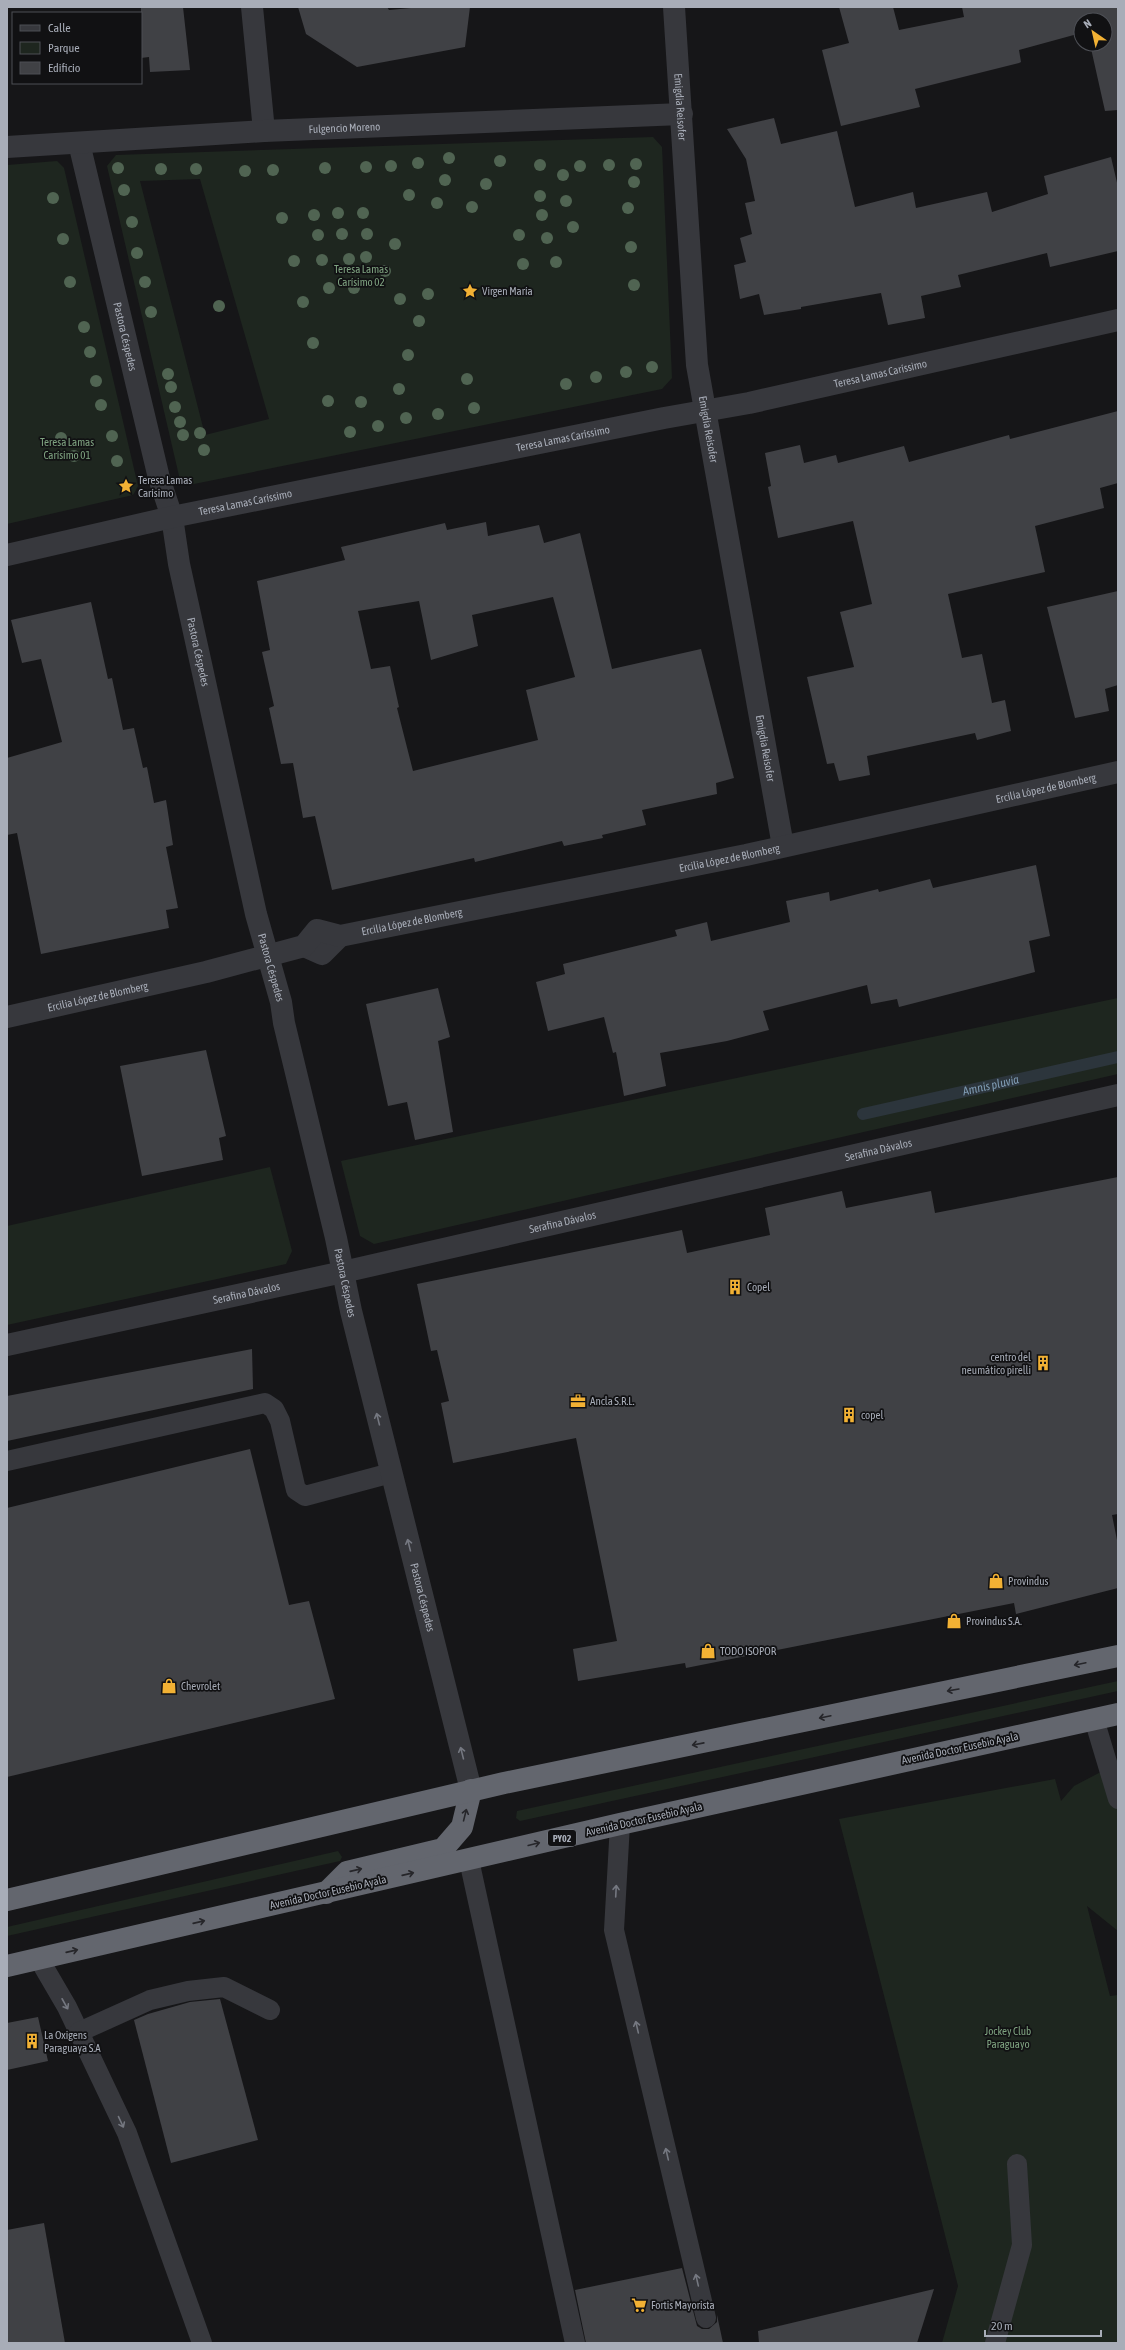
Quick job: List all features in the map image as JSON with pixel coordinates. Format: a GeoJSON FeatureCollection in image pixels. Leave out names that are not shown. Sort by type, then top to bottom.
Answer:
{"type":"FeatureCollection","features":[{"type":"Feature","properties":{"kind":"highway"},"geometry":{"type":"LineString","coordinates":[[7,1900],[471,1790],[1118,1656]]}},
{"type":"Feature","properties":{"kind":"highway","name":"Avenida Doctor Eusebio Ayala"},"geometry":{"type":"LineString","coordinates":[[7,1966],[620,1824],[1118,1714]]}},
{"type":"Feature","properties":{"kind":"highway"},"geometry":{"type":"LineString","coordinates":[[326,1893],[347,1872],[443,1849],[462,1827],[471,1790]]}},
{"type":"Feature","properties":{"kind":"street"},"geometry":{"type":"LineString","coordinates":[[252,7],[264,131]]}},
{"type":"Feature","properties":{"kind":"street","name":"Emigdia Reisofer"},"geometry":{"type":"LineString","coordinates":[[674,7],[697,365],[783,846]]}},
{"type":"Feature","properties":{"kind":"street","name":"Fulgencio Moreno"},"geometry":{"type":"LineString","coordinates":[[7,146],[79,143],[264,131],[682,114]]}},
{"type":"Feature","properties":{"kind":"street","name":"Pastora Céspedes"},"geometry":{"type":"LineString","coordinates":[[79,143],[157,470],[172,517],[179,564],[266,955],[281,1002],[284,1023],[343,1272],[471,1790]]}},
{"type":"Feature","properties":{"kind":"street","name":"Teresa Lamas Caríssimo"},"geometry":{"type":"LineString","coordinates":[[7,555],[172,517],[704,410],[749,403],[1118,320]]}},
{"type":"Feature","properties":{"kind":"street","name":"Ercilia López de Blomberg"},"geometry":{"type":"LineString","coordinates":[[7,1017],[206,972],[304,946],[322,954],[340,936],[738,857],[1118,772]]}},
{"type":"Feature","properties":{"kind":"street","name":"Serafina Dávalos"},"geometry":{"type":"LineString","coordinates":[[7,1345],[343,1272],[1118,1095]]}},
{"type":"Feature","properties":{"kind":"lane"},"geometry":{"type":"LineString","coordinates":[[7,1461],[265,1403],[274,1409],[280,1421],[296,1490],[306,1496],[392,1474]]}},
{"type":"Feature","properties":{"kind":"lane"},"geometry":{"type":"LineString","coordinates":[[1094,1719],[1118,1799]]}},
{"type":"Feature","properties":{"kind":"lane"},"geometry":{"type":"LineString","coordinates":[[620,1824],[614,1930],[706,2318]]}},
{"type":"Feature","properties":{"kind":"lane"},"geometry":{"type":"LineString","coordinates":[[469,1860],[576,2343]]}},
{"type":"Feature","properties":{"kind":"lane"},"geometry":{"type":"LineString","coordinates":[[39,1958],[79,2032],[127,2133],[202,2343]]}},
{"type":"Feature","properties":{"kind":"lane"},"geometry":{"type":"LineString","coordinates":[[79,2032],[150,2000],[188,1991],[224,1987],[270,2010]]}},
{"type":"Feature","properties":{"kind":"lane"},"geometry":{"type":"LineString","coordinates":[[995,2343],[1022,2245],[1017,2164]]}},
{"type":"Feature","properties":{"kind":"green space","name":"Teresa Lamas Carísimo 02"},"geometry":{"type":"Polygon","coordinates":[[[653,137],[662,147],[672,378],[662,389],[189,485],[180,480],[107,166],[116,155],[653,137]],[[200,179],[140,181],[205,435],[269,419],[200,179]]]}},
{"type":"Feature","properties":{"kind":"green space","name":"Teresa Lamas Carísimo 01"},"geometry":{"type":"Polygon","coordinates":[[[57,161],[64,168],[138,486],[133,495],[7,524],[7,165],[57,161]]]}},
{"type":"Feature","properties":{"kind":"green space"},"geometry":{"type":"Polygon","coordinates":[[[1118,998],[1118,1074],[374,1244],[360,1236],[341,1161],[1118,998]]]}},
{"type":"Feature","properties":{"kind":"green space"},"geometry":{"type":"Polygon","coordinates":[[[270,1167],[292,1251],[286,1264],[7,1325],[7,1226],[270,1167]]]}},
{"type":"Feature","properties":{"kind":"green space"},"geometry":{"type":"Polygon","coordinates":[[[1118,1681],[1118,1691],[520,1821],[516,1818],[517,1811],[1118,1681]]]}},
{"type":"Feature","properties":{"kind":"green space","name":"Jockey Club Paraguayo"},"geometry":{"type":"Polygon","coordinates":[[[1118,1763],[1118,1931],[1087,1906],[1110,1996],[1118,1995],[1118,2343],[942,2343],[958,2286],[839,1819],[1055,1779],[1061,1801],[1074,1786],[1118,1763]]]}},
{"type":"Feature","properties":{"kind":"green space"},"geometry":{"type":"Polygon","coordinates":[[[338,1851],[342,1857],[340,1861],[7,1936],[7,1927],[338,1851]]]}},
{"type":"Feature","properties":{"kind":"building"},"geometry":{"type":"Polygon","coordinates":[[[141,7],[183,7],[190,70],[150,72],[149,57],[142,58],[141,7]]]}},
{"type":"Feature","properties":{"kind":"building"},"geometry":{"type":"Polygon","coordinates":[[[298,7],[387,7],[389,10],[422,7],[470,7],[465,47],[357,67],[306,34],[298,7]]]}},
{"type":"Feature","properties":{"kind":"building"},"geometry":{"type":"Polygon","coordinates":[[[839,7],[893,7],[899,30],[964,17],[962,7],[1118,7],[1118,110],[1105,111],[1092,52],[1113,52],[1113,12],[1073,12],[1073,35],[1019,50],[1021,62],[1019,63],[915,89],[920,107],[841,126],[822,50],[849,43],[839,7]]]}},
{"type":"Feature","properties":{"kind":"building"},"geometry":{"type":"Polygon","coordinates":[[[774,118],[781,144],[837,131],[855,207],[913,192],[916,208],[987,192],[992,212],[1048,194],[1044,176],[1111,157],[1118,187],[1118,251],[1050,267],[1047,253],[958,275],[961,287],[921,296],[925,318],[888,325],[881,293],[764,315],[759,294],[740,299],[734,265],[746,262],[740,238],[752,234],[745,203],[755,201],[746,159],[727,129],[774,118]]]}},
{"type":"Feature","properties":{"kind":"building"},"geometry":{"type":"Polygon","coordinates":[[[1118,411],[1118,483],[1100,488],[1104,508],[1035,526],[1045,572],[948,594],[962,658],[982,654],[992,703],[1005,700],[1011,731],[977,740],[975,733],[867,756],[870,775],[839,781],[834,763],[827,764],[807,677],[854,667],[840,612],[872,604],[853,521],[778,538],[768,487],[771,486],[765,453],[800,445],[804,463],[836,455],[838,463],[904,446],[909,462],[1009,435],[1010,439],[1118,411]]]}},
{"type":"Feature","properties":{"kind":"building"},"geometry":{"type":"Polygon","coordinates":[[[486,522],[488,536],[539,525],[544,543],[580,533],[612,669],[701,649],[734,778],[716,783],[717,794],[642,810],[646,825],[602,835],[603,838],[564,846],[562,841],[475,862],[474,858],[332,890],[315,816],[303,818],[293,763],[281,764],[269,708],[274,706],[262,652],[270,650],[257,581],[345,560],[341,547],[445,523],[447,530],[486,522]],[[553,597],[472,615],[478,646],[431,660],[419,601],[358,611],[371,669],[390,666],[399,707],[397,708],[413,771],[538,740],[526,690],[575,677],[553,597]]]}},
{"type":"Feature","properties":{"kind":"building"},"geometry":{"type":"Polygon","coordinates":[[[1118,591],[1118,685],[1105,689],[1109,711],[1075,718],[1047,607],[1118,591]]]}},
{"type":"Feature","properties":{"kind":"building"},"geometry":{"type":"Polygon","coordinates":[[[91,602],[108,679],[112,678],[123,730],[134,728],[143,768],[147,767],[154,803],[166,800],[173,845],[166,847],[178,908],[166,910],[169,928],[41,954],[17,833],[7,835],[7,758],[62,742],[41,659],[22,663],[11,620],[91,602]]]}},
{"type":"Feature","properties":{"kind":"building"},"geometry":{"type":"Polygon","coordinates":[[[1036,865],[1050,936],[1029,941],[1035,972],[899,1007],[897,999],[871,1004],[867,985],[763,1011],[769,1030],[727,1041],[660,1053],[666,1086],[624,1096],[616,1052],[613,1053],[604,1017],[548,1031],[536,982],[565,974],[563,964],[677,936],[675,930],[707,922],[711,941],[790,922],[786,901],[829,892],[830,901],[878,889],[879,892],[930,879],[933,888],[1036,865]]]}},
{"type":"Feature","properties":{"kind":"building"},"geometry":{"type":"Polygon","coordinates":[[[438,988],[450,1037],[438,1041],[453,1132],[415,1140],[407,1102],[388,1106],[366,1004],[438,988]]]}},
{"type":"Feature","properties":{"kind":"building"},"geometry":{"type":"Polygon","coordinates":[[[206,1050],[226,1136],[219,1138],[223,1160],[142,1176],[120,1066],[206,1050]]]}},
{"type":"Feature","properties":{"kind":"building"},"geometry":{"type":"Polygon","coordinates":[[[1118,1177],[1118,1514],[1112,1515],[1118,1545],[1118,1588],[1016,1614],[1014,1603],[686,1668],[685,1663],[578,1681],[573,1649],[617,1641],[576,1438],[453,1463],[441,1403],[449,1401],[437,1350],[431,1351],[417,1284],[682,1230],[687,1253],[770,1235],[765,1208],[842,1191],[846,1208],[931,1191],[935,1213],[1118,1177]]]}},
{"type":"Feature","properties":{"kind":"building"},"geometry":{"type":"Polygon","coordinates":[[[252,1349],[253,1389],[7,1441],[7,1396],[252,1349]]]}},
{"type":"Feature","properties":{"kind":"building"},"geometry":{"type":"Polygon","coordinates":[[[250,1449],[289,1605],[309,1601],[335,1699],[7,1777],[7,1508],[250,1449]]]}},
{"type":"Feature","properties":{"kind":"building"},"geometry":{"type":"Polygon","coordinates":[[[220,1999],[258,2140],[171,2163],[134,2020],[148,2014],[190,2002],[220,1999]]]}},
{"type":"Feature","properties":{"kind":"building","name":"La Oxigens Paraguaya S.A"},"geometry":{"type":"Polygon","coordinates":[[[38,2017],[48,2061],[7,2070],[7,2023],[38,2017]]]}},
{"type":"Feature","properties":{"kind":"building"},"geometry":{"type":"Polygon","coordinates":[[[44,2223],[65,2343],[7,2343],[7,2230],[44,2223]]]}},
{"type":"Feature","properties":{"kind":"building"},"geometry":{"type":"Polygon","coordinates":[[[682,2268],[697,2326],[702,2329],[709,2329],[717,2322],[717,2315],[723,2343],[586,2343],[575,2290],[682,2268]]]}},
{"type":"Feature","properties":{"kind":"building"},"geometry":{"type":"Polygon","coordinates":[[[934,2289],[917,2343],[759,2343],[758,2331],[934,2289]]]}},
{"type":"Feature","properties":{"kind":"waterway","name":"Amnis pluvia"},"geometry":{"type":"LineString","coordinates":[[863,1114],[1118,1057]]}},
{"type":"Feature","properties":{"kind":"place","name":"Virgen María"},"geometry":{"type":"Point","coordinates":[470,291]}},
{"type":"Feature","properties":{"kind":"place","name":"Teresa Lamas Carísimo"},"geometry":{"type":"Point","coordinates":[126,486]}},
{"type":"Feature","properties":{"kind":"place","name":"Copel"},"geometry":{"type":"Point","coordinates":[735,1287]}},
{"type":"Feature","properties":{"kind":"place","name":"centro del neumático pirelli"},"geometry":{"type":"Point","coordinates":[1043,1363]}},
{"type":"Feature","properties":{"kind":"place","name":"Ancla S.R.L."},"geometry":{"type":"Point","coordinates":[578,1401]}},
{"type":"Feature","properties":{"kind":"place","name":"copel"},"geometry":{"type":"Point","coordinates":[849,1415]}},
{"type":"Feature","properties":{"kind":"place","name":"Provindus"},"geometry":{"type":"Point","coordinates":[996,1581]}},
{"type":"Feature","properties":{"kind":"place","name":"Provindus S.A."},"geometry":{"type":"Point","coordinates":[954,1621]}},
{"type":"Feature","properties":{"kind":"place","name":"TODO ISOPOR"},"geometry":{"type":"Point","coordinates":[708,1651]}},
{"type":"Feature","properties":{"kind":"place","name":"Chevrolet"},"geometry":{"type":"Point","coordinates":[169,1686]}},
{"type":"Feature","properties":{"kind":"place","name":"La Oxigens Paraguaya S.A"},"geometry":{"type":"Point","coordinates":[32,2041]}},
{"type":"Feature","properties":{"kind":"place","name":"Fortis Mayorista"},"geometry":{"type":"Point","coordinates":[639,2305]}}]}
